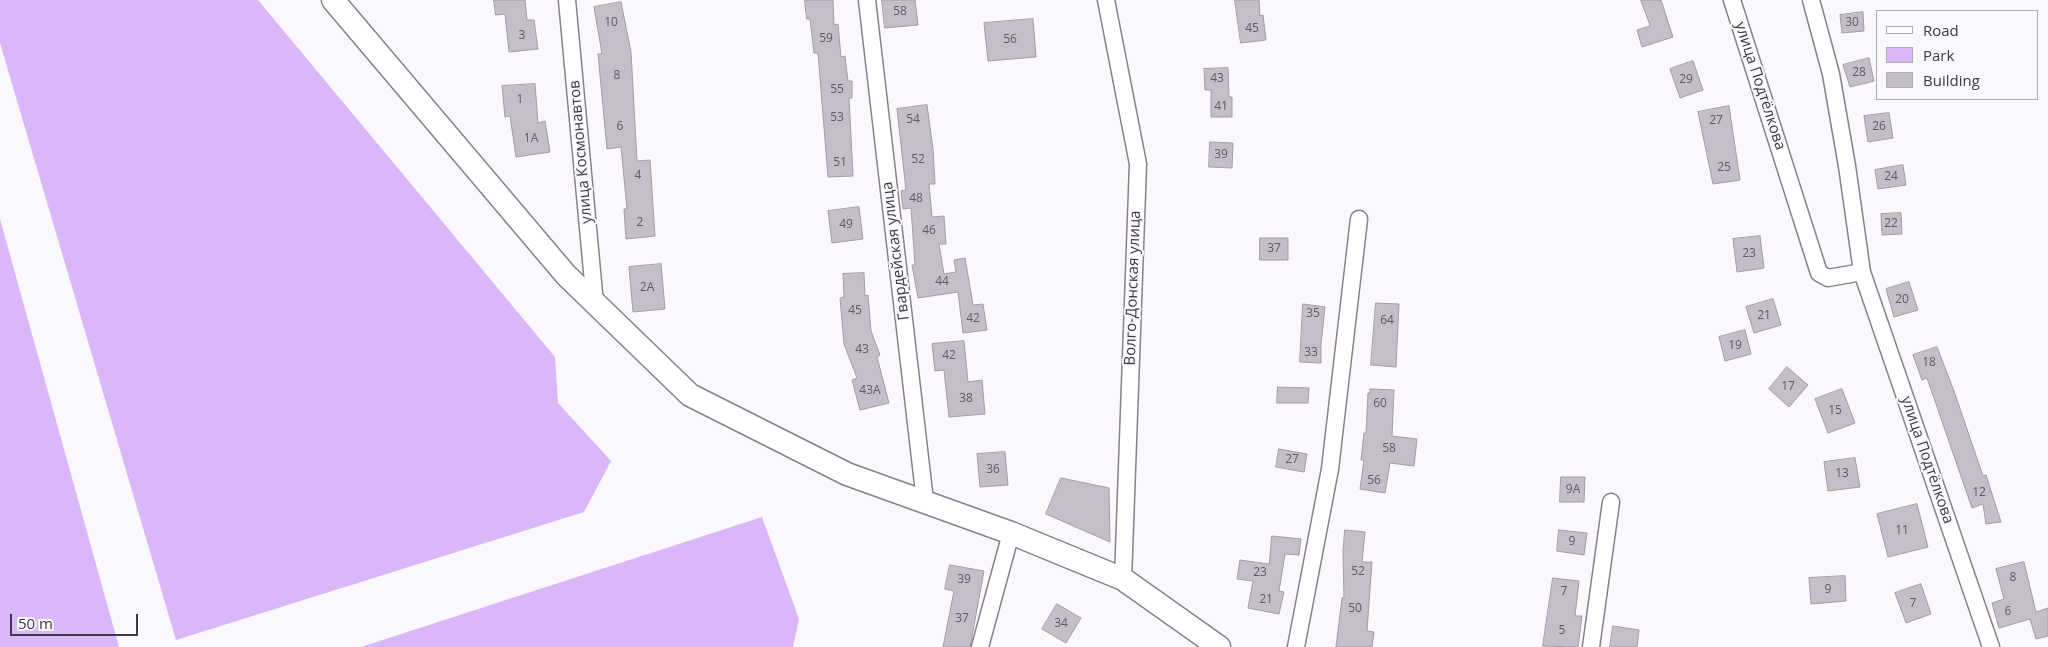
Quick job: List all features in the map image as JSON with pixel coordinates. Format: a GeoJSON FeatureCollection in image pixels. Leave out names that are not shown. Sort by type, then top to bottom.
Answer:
{"type":"FeatureCollection","features":[{"type":"Feature","properties":{"kind":"street"},"geometry":{"type":"LineString","coordinates":[[333,0],[566,275],[690,395],[847,474],[1012,532],[1123,579],[1219,647]]}},
{"type":"Feature","properties":{"kind":"street","name":"улица Космонавтов"},"geometry":{"type":"LineString","coordinates":[[567,0],[595,304]]}},
{"type":"Feature","properties":{"kind":"street","name":"Гвардейская улица"},"geometry":{"type":"LineString","coordinates":[[867,0],[925,501]]}},
{"type":"Feature","properties":{"kind":"street","name":"Волго-Донская улица"},"geometry":{"type":"LineString","coordinates":[[1106,0],[1138,164],[1123,579]]}},
{"type":"Feature","properties":{"kind":"street","name":"улица Подтёлкова"},"geometry":{"type":"LineString","coordinates":[[1732,0],[1819,273],[1828,278],[1862,272]]}},
{"type":"Feature","properties":{"kind":"street","name":"улица Подтёлкова"},"geometry":{"type":"LineString","coordinates":[[1811,0],[1831,74],[1847,166],[1862,272],[1991,647]]}},
{"type":"Feature","properties":{"kind":"street"},"geometry":{"type":"LineString","coordinates":[[1296,647],[1330,469],[1359,219]]}},
{"type":"Feature","properties":{"kind":"street"},"geometry":{"type":"LineString","coordinates":[[1591,647],[1611,502]]}},
{"type":"Feature","properties":{"kind":"street"},"geometry":{"type":"LineString","coordinates":[[980,647],[1012,532]]}},
{"type":"Feature","properties":{"kind":"green space"},"geometry":{"type":"Polygon","coordinates":[[[0,0],[258,0],[555,357],[558,403],[611,461],[584,512],[176,640],[0,43],[0,0]]]}},
{"type":"Feature","properties":{"kind":"green space"},"geometry":{"type":"Polygon","coordinates":[[[0,219],[119,647],[0,647],[0,219]]]}},
{"type":"Feature","properties":{"kind":"green space"},"geometry":{"type":"Polygon","coordinates":[[[762,517],[799,619],[793,647],[361,647],[762,517]]]}},
{"type":"Feature","properties":{"kind":"building"},"geometry":{"type":"Polygon","coordinates":[[[494,0],[525,0],[527,20],[534,20],[538,49],[509,52],[505,14],[496,15],[494,0]]]}},
{"type":"Feature","properties":{"kind":"building"},"geometry":{"type":"Polygon","coordinates":[[[805,0],[833,0],[834,25],[838,24],[841,57],[845,56],[848,81],[852,81],[852,98],[849,98],[853,176],[828,177],[818,53],[814,53],[810,19],[807,19],[805,0]]]}},
{"type":"Feature","properties":{"kind":"building"},"geometry":{"type":"Polygon","coordinates":[[[882,0],[915,0],[918,25],[885,28],[882,0]]]}},
{"type":"Feature","properties":{"kind":"building"},"geometry":{"type":"Polygon","coordinates":[[[1235,0],[1259,0],[1260,16],[1263,15],[1266,40],[1241,43],[1235,0]]]}},
{"type":"Feature","properties":{"kind":"building"},"geometry":{"type":"Polygon","coordinates":[[[1641,0],[1661,0],[1673,37],[1642,47],[1637,30],[1650,26],[1641,0]]]}},
{"type":"Feature","properties":{"kind":"building"},"geometry":{"type":"Polygon","coordinates":[[[621,2],[631,52],[637,161],[650,160],[655,236],[626,239],[624,209],[627,209],[621,147],[607,149],[598,54],[602,54],[594,7],[621,2]]]}},
{"type":"Feature","properties":{"kind":"building"},"geometry":{"type":"Polygon","coordinates":[[[1863,12],[1864,31],[1842,33],[1840,15],[1863,12]]]}},
{"type":"Feature","properties":{"kind":"building"},"geometry":{"type":"Polygon","coordinates":[[[1033,19],[1036,57],[988,61],[984,23],[1033,19]]]}},
{"type":"Feature","properties":{"kind":"building"},"geometry":{"type":"Polygon","coordinates":[[[1869,58],[1874,81],[1850,87],[1843,65],[1869,58]]]}},
{"type":"Feature","properties":{"kind":"building"},"geometry":{"type":"Polygon","coordinates":[[[1693,61],[1703,90],[1680,98],[1670,69],[1693,61]]]}},
{"type":"Feature","properties":{"kind":"building"},"geometry":{"type":"Polygon","coordinates":[[[1228,68],[1229,97],[1232,97],[1232,117],[1211,117],[1211,90],[1205,90],[1204,69],[1228,68]]]}},
{"type":"Feature","properties":{"kind":"building"},"geometry":{"type":"Polygon","coordinates":[[[535,84],[538,123],[545,121],[550,152],[516,157],[510,116],[505,117],[502,86],[535,84]]]}},
{"type":"Feature","properties":{"kind":"building"},"geometry":{"type":"Polygon","coordinates":[[[927,105],[933,149],[935,184],[929,184],[932,217],[944,216],[946,244],[939,244],[944,274],[956,272],[954,260],[965,258],[973,305],[983,304],[987,330],[963,333],[958,292],[918,298],[912,265],[915,265],[911,208],[903,209],[901,191],[906,190],[897,109],[927,105]]]}},
{"type":"Feature","properties":{"kind":"building"},"geometry":{"type":"Polygon","coordinates":[[[1729,106],[1740,180],[1713,184],[1698,112],[1729,106]]]}},
{"type":"Feature","properties":{"kind":"building"},"geometry":{"type":"Polygon","coordinates":[[[1889,113],[1893,138],[1868,142],[1864,116],[1889,113]]]}},
{"type":"Feature","properties":{"kind":"building"},"geometry":{"type":"Polygon","coordinates":[[[1210,142],[1233,143],[1232,168],[1209,167],[1210,142]]]}},
{"type":"Feature","properties":{"kind":"building"},"geometry":{"type":"Polygon","coordinates":[[[1903,165],[1906,185],[1878,189],[1875,170],[1903,165]]]}},
{"type":"Feature","properties":{"kind":"building"},"geometry":{"type":"Polygon","coordinates":[[[859,207],[863,239],[832,243],[828,211],[859,207]]]}},
{"type":"Feature","properties":{"kind":"building"},"geometry":{"type":"Polygon","coordinates":[[[1901,213],[1902,234],[1882,235],[1881,214],[1901,213]]]}},
{"type":"Feature","properties":{"kind":"building"},"geometry":{"type":"Polygon","coordinates":[[[1760,236],[1764,268],[1737,272],[1733,239],[1760,236]]]}},
{"type":"Feature","properties":{"kind":"building"},"geometry":{"type":"Polygon","coordinates":[[[1260,238],[1288,238],[1288,260],[1260,260],[1260,238]]]}},
{"type":"Feature","properties":{"kind":"building"},"geometry":{"type":"Polygon","coordinates":[[[661,264],[665,309],[633,312],[629,267],[661,264]]]}},
{"type":"Feature","properties":{"kind":"building"},"geometry":{"type":"Polygon","coordinates":[[[864,273],[865,296],[868,295],[871,331],[880,355],[877,357],[889,403],[860,410],[852,380],[857,378],[844,344],[840,298],[844,297],[843,274],[864,273]]]}},
{"type":"Feature","properties":{"kind":"building"},"geometry":{"type":"Polygon","coordinates":[[[1909,282],[1918,310],[1894,317],[1886,289],[1909,282]]]}},
{"type":"Feature","properties":{"kind":"building"},"geometry":{"type":"Polygon","coordinates":[[[1773,299],[1781,325],[1754,333],[1746,307],[1773,299]]]}},
{"type":"Feature","properties":{"kind":"building"},"geometry":{"type":"Polygon","coordinates":[[[1376,303],[1399,304],[1396,367],[1371,365],[1376,303]]]}},
{"type":"Feature","properties":{"kind":"building"},"geometry":{"type":"Polygon","coordinates":[[[1303,304],[1325,307],[1321,363],[1300,362],[1303,304]]]}},
{"type":"Feature","properties":{"kind":"building"},"geometry":{"type":"Polygon","coordinates":[[[1745,330],[1751,354],[1725,361],[1719,337],[1745,330]]]}},
{"type":"Feature","properties":{"kind":"building"},"geometry":{"type":"Polygon","coordinates":[[[964,341],[968,382],[982,380],[985,414],[949,417],[944,370],[935,371],[932,344],[964,341]]]}},
{"type":"Feature","properties":{"kind":"building"},"geometry":{"type":"Polygon","coordinates":[[[1937,347],[1983,476],[1986,475],[2001,522],[1986,524],[1983,504],[1972,508],[1927,378],[1922,380],[1913,355],[1937,347]]]}},
{"type":"Feature","properties":{"kind":"building"},"geometry":{"type":"Polygon","coordinates":[[[1787,367],[1808,385],[1789,407],[1769,389],[1787,367]]]}},
{"type":"Feature","properties":{"kind":"building"},"geometry":{"type":"Polygon","coordinates":[[[1278,387],[1309,388],[1308,403],[1277,403],[1278,387]]]}},
{"type":"Feature","properties":{"kind":"building"},"geometry":{"type":"Polygon","coordinates":[[[1370,389],[1394,390],[1392,436],[1417,439],[1414,466],[1390,463],[1385,493],[1360,489],[1364,460],[1361,460],[1364,433],[1366,433],[1368,393],[1370,393],[1370,389]]]}},
{"type":"Feature","properties":{"kind":"building"},"geometry":{"type":"Polygon","coordinates":[[[1842,389],[1855,423],[1828,433],[1815,399],[1842,389]]]}},
{"type":"Feature","properties":{"kind":"building"},"geometry":{"type":"Polygon","coordinates":[[[1279,449],[1307,454],[1304,472],[1276,467],[1279,449]]]}},
{"type":"Feature","properties":{"kind":"building"},"geometry":{"type":"Polygon","coordinates":[[[1005,452],[1008,485],[980,487],[977,454],[1005,452]]]}},
{"type":"Feature","properties":{"kind":"building"},"geometry":{"type":"Polygon","coordinates":[[[1855,458],[1860,487],[1828,491],[1824,462],[1855,458]]]}},
{"type":"Feature","properties":{"kind":"building"},"geometry":{"type":"Polygon","coordinates":[[[1561,477],[1585,477],[1584,502],[1560,502],[1561,477]]]}},
{"type":"Feature","properties":{"kind":"building"},"geometry":{"type":"Polygon","coordinates":[[[1061,478],[1109,488],[1110,542],[1046,514],[1061,478]]]}},
{"type":"Feature","properties":{"kind":"building"},"geometry":{"type":"Polygon","coordinates":[[[1917,504],[1928,547],[1888,557],[1877,514],[1917,504]]]}},
{"type":"Feature","properties":{"kind":"building"},"geometry":{"type":"Polygon","coordinates":[[[1345,530],[1365,532],[1362,562],[1372,562],[1367,631],[1374,632],[1372,647],[1336,647],[1342,598],[1344,598],[1343,552],[1345,530]]]}},
{"type":"Feature","properties":{"kind":"building"},"geometry":{"type":"Polygon","coordinates":[[[1559,530],[1587,533],[1584,555],[1557,551],[1559,530]]]}},
{"type":"Feature","properties":{"kind":"building"},"geometry":{"type":"Polygon","coordinates":[[[1272,536],[1301,539],[1299,555],[1285,554],[1279,591],[1284,592],[1279,614],[1248,608],[1253,581],[1237,579],[1240,560],[1269,564],[1272,536]]]}},
{"type":"Feature","properties":{"kind":"building"},"geometry":{"type":"Polygon","coordinates":[[[2024,562],[2036,612],[2048,608],[2048,636],[2036,639],[2030,619],[1999,628],[1992,603],[2004,599],[1996,569],[2024,562]]]}},
{"type":"Feature","properties":{"kind":"building"},"geometry":{"type":"Polygon","coordinates":[[[950,565],[984,571],[970,647],[943,647],[954,591],[945,589],[950,565]]]}},
{"type":"Feature","properties":{"kind":"building"},"geometry":{"type":"Polygon","coordinates":[[[1845,576],[1846,601],[1811,604],[1809,578],[1845,576]]]}},
{"type":"Feature","properties":{"kind":"building"},"geometry":{"type":"Polygon","coordinates":[[[1553,578],[1579,581],[1575,616],[1582,616],[1578,647],[1543,646],[1553,578]]]}},
{"type":"Feature","properties":{"kind":"building"},"geometry":{"type":"Polygon","coordinates":[[[1921,584],[1931,614],[1906,623],[1895,593],[1921,584]]]}},
{"type":"Feature","properties":{"kind":"building"},"geometry":{"type":"Polygon","coordinates":[[[1057,604],[1081,618],[1066,643],[1042,629],[1057,604]]]}},
{"type":"Feature","properties":{"kind":"building"},"geometry":{"type":"Polygon","coordinates":[[[1613,626],[1639,630],[1637,647],[1610,647],[1613,626]]]}}]}
